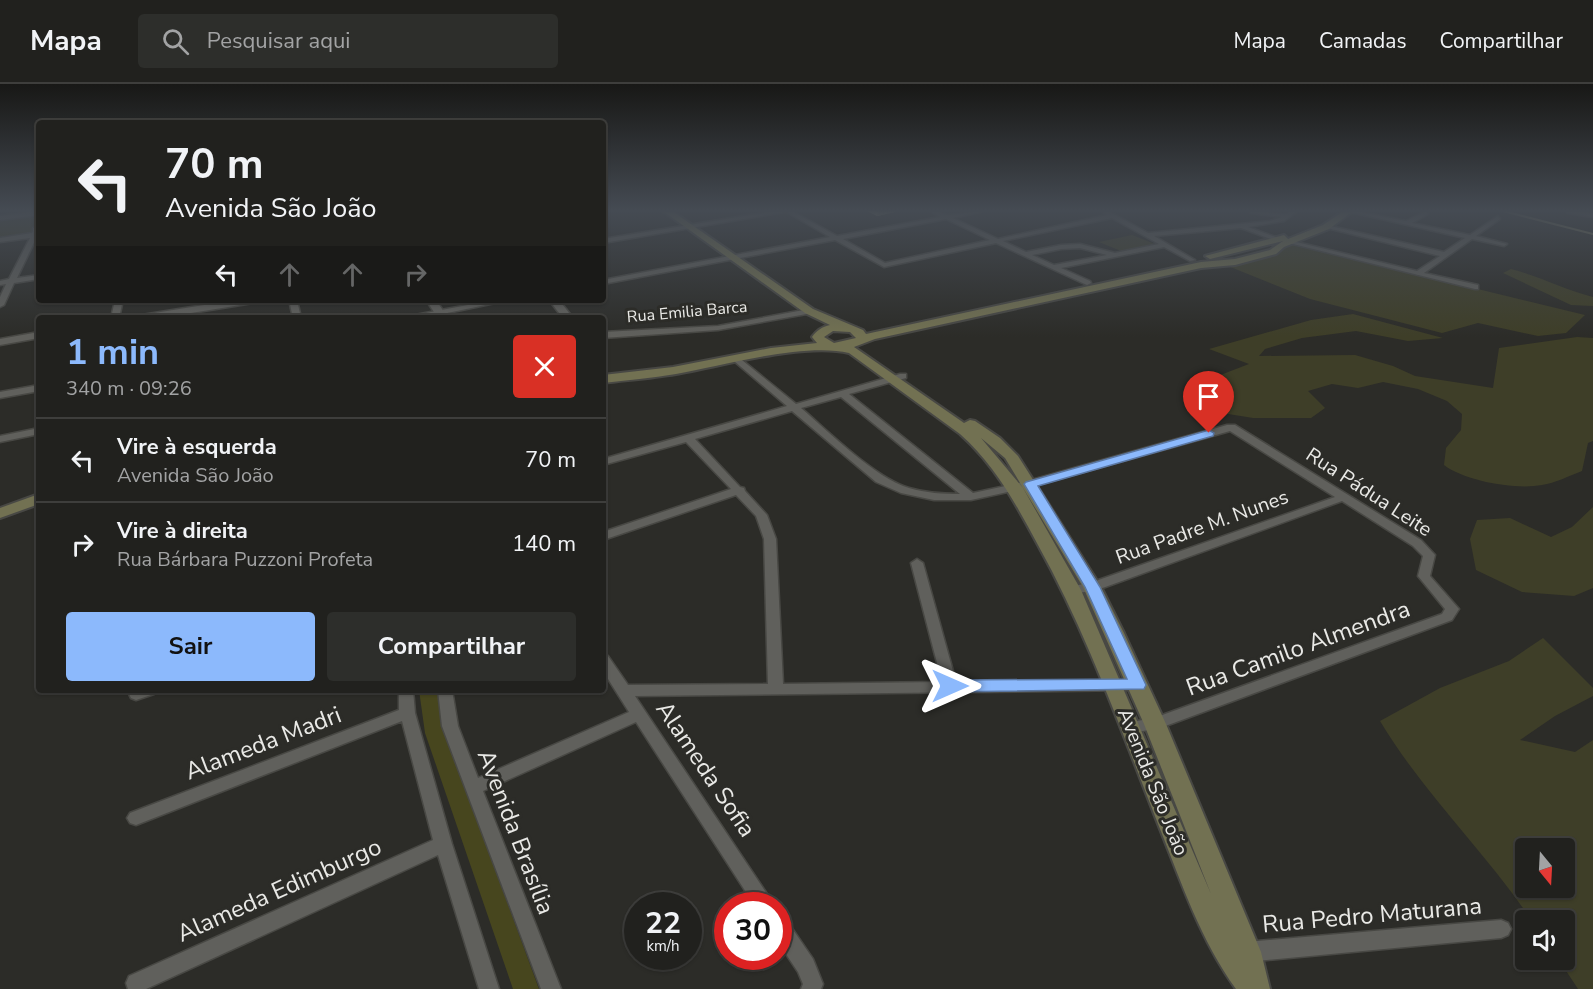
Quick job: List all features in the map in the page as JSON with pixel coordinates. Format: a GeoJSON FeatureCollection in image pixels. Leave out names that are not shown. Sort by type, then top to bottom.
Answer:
{"type":"FeatureCollection","features":[{"type":"Feature","properties":{"kind":"main road","name":"Avenida São João"},"geometry":{"type":"LineString","coordinates":[[722,253],[804,312],[817,326],[824,343],[853,350],[937,406],[1022,486],[1092,587],[1115,633],[1178,779],[1238,953],[1255,989]]}},
{"type":"Feature","properties":{"kind":"main road"},"geometry":{"type":"LineString","coordinates":[[606,379],[664,372],[810,346],[852,345],[857,335],[880,327],[1222,253]]}},
{"type":"Feature","properties":{"kind":"main road"},"geometry":{"type":"LineString","coordinates":[[1260,253],[1263,256]]}},
{"type":"Feature","properties":{"kind":"main road"},"geometry":{"type":"LineString","coordinates":[[606,371],[660,365],[819,335],[835,328],[857,335],[1201,265],[1270,253]]}},
{"type":"Feature","properties":{"kind":"main road"},"geometry":{"type":"LineString","coordinates":[[1210,256],[1209,258],[1222,263]]}},
{"type":"Feature","properties":{"kind":"main road","name":"Avenida São João"},"geometry":{"type":"LineString","coordinates":[[804,312],[857,335],[864,348],[898,378]]}},
{"type":"Feature","properties":{"kind":"main road","name":"Avenida São João"},"geometry":{"type":"LineString","coordinates":[[1022,486],[1072,590],[1200,897],[1238,953]]}},
{"type":"Feature","properties":{"kind":"main road"},"geometry":{"type":"LineString","coordinates":[[0,501],[36,488]]}},
{"type":"Feature","properties":{"kind":"main road"},"geometry":{"type":"LineString","coordinates":[[0,513],[36,500]]}},
{"type":"Feature","properties":{"kind":"main road"},"geometry":{"type":"LineString","coordinates":[[1091,634],[1115,633]]}},
{"type":"Feature","properties":{"kind":"main road"},"geometry":{"type":"LineString","coordinates":[[1152,780],[1178,779]]}},
{"type":"Feature","properties":{"kind":"street"},"geometry":{"type":"LineString","coordinates":[[0,304],[26,253]]}},
{"type":"Feature","properties":{"kind":"street"},"geometry":{"type":"LineString","coordinates":[[606,281],[755,253]]}},
{"type":"Feature","properties":{"kind":"street"},"geometry":{"type":"LineString","coordinates":[[863,253],[884,265],[940,253]]}},
{"type":"Feature","properties":{"kind":"street"},"geometry":{"type":"LineString","coordinates":[[1110,253],[1115,255]]}},
{"type":"Feature","properties":{"kind":"street"},"geometry":{"type":"LineString","coordinates":[[1054,267],[1124,253]]}},
{"type":"Feature","properties":{"kind":"street"},"geometry":{"type":"LineString","coordinates":[[1179,253],[1191,260]]}},
{"type":"Feature","properties":{"kind":"street"},"geometry":{"type":"LineString","coordinates":[[1336,253],[1475,287]]}},
{"type":"Feature","properties":{"kind":"street"},"geometry":{"type":"LineString","coordinates":[[1438,253],[1446,255]]}},
{"type":"Feature","properties":{"kind":"street"},"geometry":{"type":"LineString","coordinates":[[1419,273],[1448,253]]}},
{"type":"Feature","properties":{"kind":"street"},"geometry":{"type":"LineString","coordinates":[[1026,254],[1087,283]]}},
{"type":"Feature","properties":{"kind":"street"},"geometry":{"type":"LineString","coordinates":[[0,283],[36,277]]}},
{"type":"Feature","properties":{"kind":"street"},"geometry":{"type":"LineString","coordinates":[[160,315],[234,303]]}},
{"type":"Feature","properties":{"kind":"street"},"geometry":{"type":"LineString","coordinates":[[441,315],[493,303]]}},
{"type":"Feature","properties":{"kind":"street"},"geometry":{"type":"LineString","coordinates":[[556,303],[566,315]]}},
{"type":"Feature","properties":{"kind":"street","name":"Rua Emilia Barca"},"geometry":{"type":"LineString","coordinates":[[606,335],[718,328],[804,312]]}},
{"type":"Feature","properties":{"kind":"street"},"geometry":{"type":"LineString","coordinates":[[0,342],[36,336]]}},
{"type":"Feature","properties":{"kind":"street"},"geometry":{"type":"LineString","coordinates":[[737,359],[880,480],[905,491],[934,497],[971,497],[1022,486]]}},
{"type":"Feature","properties":{"kind":"street"},"geometry":{"type":"LineString","coordinates":[[606,461],[898,378]]}},
{"type":"Feature","properties":{"kind":"street"},"geometry":{"type":"LineString","coordinates":[[0,395],[36,389]]}},
{"type":"Feature","properties":{"kind":"street"},"geometry":{"type":"LineString","coordinates":[[842,393],[971,497]]}},
{"type":"Feature","properties":{"kind":"street","name":"Rua Pádua Leite"},"geometry":{"type":"LineString","coordinates":[[1022,486],[1231,427],[1417,543],[1430,555],[1424,576],[1432,589],[1447,601],[1452,609]]}},
{"type":"Feature","properties":{"kind":"street"},"geometry":{"type":"LineString","coordinates":[[0,439],[36,432]]}},
{"type":"Feature","properties":{"kind":"street"},"geometry":{"type":"LineString","coordinates":[[688,438],[740,490],[761,515],[770,539],[776,688]]}},
{"type":"Feature","properties":{"kind":"street"},"geometry":{"type":"LineString","coordinates":[[606,535],[740,490]]}},
{"type":"Feature","properties":{"kind":"street","name":"Rua Padre M. Nunes"},"geometry":{"type":"LineString","coordinates":[[1072,590],[1092,587],[1344,497]]}},
{"type":"Feature","properties":{"kind":"street"},"geometry":{"type":"LineString","coordinates":[[918,562],[950,686]]}},
{"type":"Feature","properties":{"kind":"street","name":"Rua Camilo Almendra"},"geometry":{"type":"LineString","coordinates":[[1131,728],[1155,724],[1447,617],[1452,609]]}},
{"type":"Feature","properties":{"kind":"street","name":"Alameda Sofia"},"geometry":{"type":"LineString","coordinates":[[606,664],[757,892]]}},
{"type":"Feature","properties":{"kind":"street"},"geometry":{"type":"LineString","coordinates":[[624,691],[1138,685]]}},
{"type":"Feature","properties":{"kind":"street"},"geometry":{"type":"LineString","coordinates":[[406,693],[406,713],[443,844],[489,989]]}},
{"type":"Feature","properties":{"kind":"street","name":"Avenida Brasília"},"geometry":{"type":"LineString","coordinates":[[445,693],[450,726],[551,989]]}},
{"type":"Feature","properties":{"kind":"street","name":"Alameda Madri"},"geometry":{"type":"LineString","coordinates":[[136,818],[406,713]]}},
{"type":"Feature","properties":{"kind":"street"},"geometry":{"type":"LineString","coordinates":[[473,788],[639,714]]}},
{"type":"Feature","properties":{"kind":"street","name":"Alameda Edimburgo"},"geometry":{"type":"LineString","coordinates":[[136,983],[443,844]]}},
{"type":"Feature","properties":{"kind":"street","name":"Rua Pedro Maturana"},"geometry":{"type":"LineString","coordinates":[[1238,953],[1501,928]]}},
{"type":"Feature","properties":{"kind":"street"},"geometry":{"type":"LineString","coordinates":[[792,945],[806,966],[812,986]]}},
{"type":"Feature","properties":{"kind":"green space"},"geometry":{"type":"Polygon","coordinates":[[[1277,253],[1331,253],[1585,315],[1566,333],[1538,336],[1478,323],[1442,333],[1310,299],[1223,264],[1243,263],[1277,253]]]}},
{"type":"Feature","properties":{"kind":"green space"},"geometry":{"type":"Polygon","coordinates":[[[1511,269],[1593,297],[1593,306],[1571,305],[1503,273],[1511,269]]]}},
{"type":"Feature","properties":{"kind":"green space"},"geometry":{"type":"Polygon","coordinates":[[[1353,314],[1443,338],[1408,341],[1356,331],[1302,338],[1265,349],[1259,356],[1355,355],[1393,366],[1415,376],[1493,388],[1499,348],[1577,337],[1593,338],[1593,441],[1588,443],[1582,471],[1547,484],[1531,486],[1491,483],[1464,476],[1444,465],[1446,448],[1461,430],[1462,414],[1447,401],[1418,389],[1383,382],[1358,388],[1332,384],[1308,391],[1325,408],[1311,418],[1253,418],[1216,412],[1200,399],[1203,387],[1223,374],[1249,364],[1209,349],[1311,320],[1353,314]]]}},
{"type":"Feature","properties":{"kind":"green space"},"geometry":{"type":"Polygon","coordinates":[[[1593,507],[1593,588],[1574,596],[1522,592],[1476,570],[1470,539],[1477,520],[1510,518],[1551,537],[1572,527],[1593,507]]]}},
{"type":"Feature","properties":{"kind":"green space"},"geometry":{"type":"Polygon","coordinates":[[[1543,638],[1593,688],[1593,696],[1555,716],[1520,740],[1575,752],[1593,740],[1593,989],[1578,989],[1566,970],[1575,970],[1575,910],[1524,910],[1516,898],[1575,898],[1575,838],[1515,838],[1515,896],[1415,773],[1380,721],[1440,688],[1509,661],[1543,638]]]}},
{"type":"Feature","properties":{"kind":"waterway"},"geometry":{"type":"LineString","coordinates":[[428,693],[435,733],[526,989]]}},
{"type":"Feature","properties":{"kind":"route"},"geometry":{"type":"LineString","coordinates":[[950,686],[1138,685],[1092,587],[1030,484],[1209,433]]}}]}
